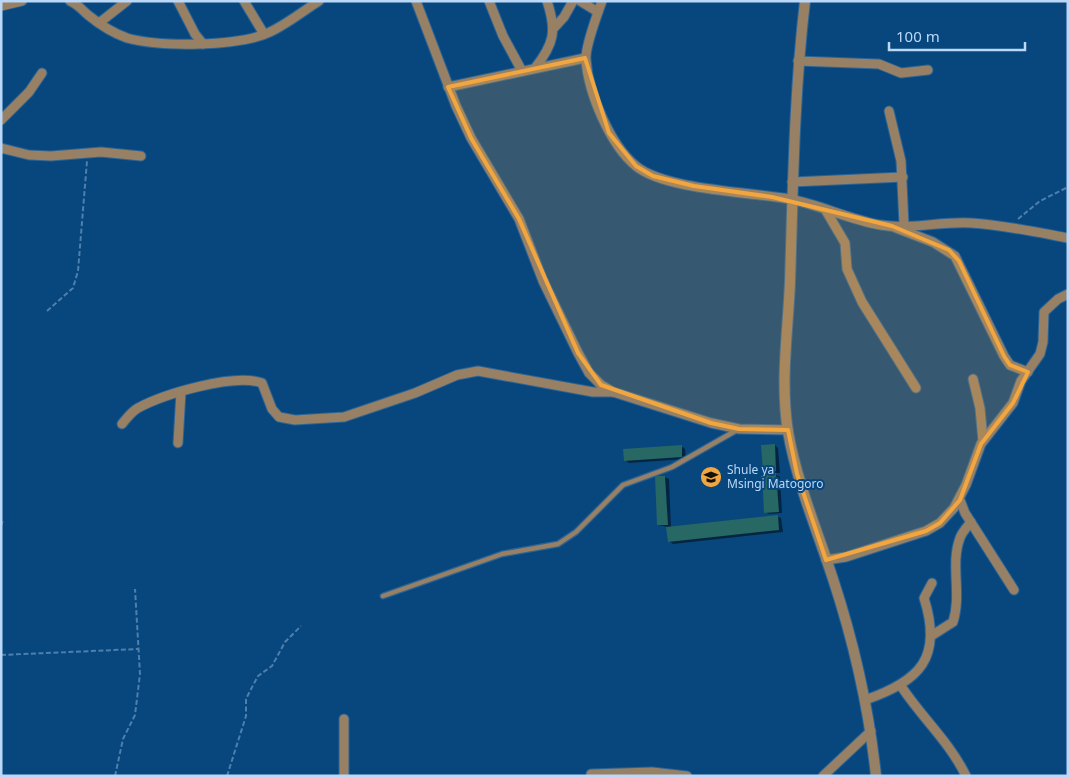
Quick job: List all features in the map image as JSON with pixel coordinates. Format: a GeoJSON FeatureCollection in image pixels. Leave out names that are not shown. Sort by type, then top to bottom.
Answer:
{"type":"FeatureCollection","features":[{"type":"Feature","properties":{"kind":"street"},"geometry":{"type":"LineString","coordinates":[[1,6],[22,1]]}},
{"type":"Feature","properties":{"kind":"street"},"geometry":{"type":"LineString","coordinates":[[71,1],[99,23],[127,38],[203,44],[235,41],[264,34],[318,1]]}},
{"type":"Feature","properties":{"kind":"street"},"geometry":{"type":"LineString","coordinates":[[99,23],[127,1]]}},
{"type":"Feature","properties":{"kind":"street"},"geometry":{"type":"LineString","coordinates":[[178,1],[195,34],[203,44]]}},
{"type":"Feature","properties":{"kind":"street"},"geometry":{"type":"LineString","coordinates":[[244,1],[264,34]]}},
{"type":"Feature","properties":{"kind":"street"},"geometry":{"type":"LineString","coordinates":[[416,1],[448,87],[471,138],[519,219],[543,281],[589,373],[601,385],[613,392],[711,422],[740,429],[788,430]]}},
{"type":"Feature","properties":{"kind":"street"},"geometry":{"type":"LineString","coordinates":[[489,1],[503,36],[522,71]]}},
{"type":"Feature","properties":{"kind":"street"},"geometry":{"type":"LineString","coordinates":[[535,68],[547,53],[553,29],[547,1]]}},
{"type":"Feature","properties":{"kind":"street"},"geometry":{"type":"LineString","coordinates":[[553,29],[564,17],[573,1]]}},
{"type":"Feature","properties":{"kind":"street"},"geometry":{"type":"LineString","coordinates":[[602,1],[585,58],[597,103],[609,133],[636,166],[653,176],[694,186],[791,199],[872,223],[892,226],[933,242],[955,256],[1010,365],[1028,372]]}},
{"type":"Feature","properties":{"kind":"street"},"geometry":{"type":"LineString","coordinates":[[805,1],[798,61],[791,199],[790,283],[784,387],[788,430],[797,474],[848,628],[871,731],[876,776]]}},
{"type":"Feature","properties":{"kind":"street"},"geometry":{"type":"LineString","coordinates":[[584,3],[598,12]]}},
{"type":"Feature","properties":{"kind":"street"},"geometry":{"type":"LineString","coordinates":[[448,87],[585,58]]}},
{"type":"Feature","properties":{"kind":"street"},"geometry":{"type":"LineString","coordinates":[[798,61],[879,64],[901,73],[928,70]]}},
{"type":"Feature","properties":{"kind":"street"},"geometry":{"type":"LineString","coordinates":[[1,120],[29,92],[42,73]]}},
{"type":"Feature","properties":{"kind":"street"},"geometry":{"type":"LineString","coordinates":[[889,111],[903,177],[904,225]]}},
{"type":"Feature","properties":{"kind":"street"},"geometry":{"type":"LineString","coordinates":[[1,148],[36,155],[73,156],[101,152],[141,156]]}},
{"type":"Feature","properties":{"kind":"street"},"geometry":{"type":"LineString","coordinates":[[792,182],[903,177]]}},
{"type":"Feature","properties":{"kind":"street"},"geometry":{"type":"LineString","coordinates":[[825,209],[845,243],[847,269],[862,302],[916,388]]}},
{"type":"Feature","properties":{"kind":"street"},"geometry":{"type":"LineString","coordinates":[[892,226],[972,223],[1068,238]]}},
{"type":"Feature","properties":{"kind":"street"},"geometry":{"type":"LineString","coordinates":[[826,560],[846,556],[926,531],[940,523],[960,500],[983,441],[1015,399],[1022,381],[1042,349],[1044,312],[1058,299],[1068,294]]}},
{"type":"Feature","properties":{"kind":"street"},"geometry":{"type":"LineString","coordinates":[[122,424],[129,414],[138,408],[181,392],[221,382],[253,379],[262,382],[272,409],[279,417],[295,420],[344,417],[415,393],[457,374],[478,371],[594,392],[613,392]]}},
{"type":"Feature","properties":{"kind":"street"},"geometry":{"type":"LineString","coordinates":[[973,379],[980,408],[983,441]]}},
{"type":"Feature","properties":{"kind":"street"},"geometry":{"type":"LineString","coordinates":[[178,443],[181,392]]}},
{"type":"Feature","properties":{"kind":"street"},"geometry":{"type":"LineString","coordinates":[[960,500],[971,522],[1014,590]]}},
{"type":"Feature","properties":{"kind":"street"},"geometry":{"type":"LineString","coordinates":[[931,636],[953,622],[958,596],[958,547],[960,537],[971,522]]}},
{"type":"Feature","properties":{"kind":"street"},"geometry":{"type":"LineString","coordinates":[[865,700],[901,686],[922,665],[928,653],[932,627],[924,598],[932,583]]}},
{"type":"Feature","properties":{"kind":"street"},"geometry":{"type":"LineString","coordinates":[[901,686],[919,713],[950,745],[966,776]]}},
{"type":"Feature","properties":{"kind":"street"},"geometry":{"type":"LineString","coordinates":[[344,719],[344,776]]}},
{"type":"Feature","properties":{"kind":"street"},"geometry":{"type":"LineString","coordinates":[[823,776],[871,731]]}},
{"type":"Feature","properties":{"kind":"street"},"geometry":{"type":"LineString","coordinates":[[591,774],[652,772],[687,776]]}},
{"type":"Feature","properties":{"kind":"lane"},"geometry":{"type":"LineString","coordinates":[[383,596],[502,554],[558,544],[576,532],[623,485],[672,467],[740,429]]}},
{"type":"Feature","properties":{"kind":"path"},"geometry":{"type":"LineString","coordinates":[[47,311],[73,288],[78,271],[88,153]]}},
{"type":"Feature","properties":{"kind":"path"},"geometry":{"type":"LineString","coordinates":[[1007,227],[1040,201],[1068,187]]}},
{"type":"Feature","properties":{"kind":"path"},"geometry":{"type":"LineString","coordinates":[[1,526],[3,520]]}},
{"type":"Feature","properties":{"kind":"path"},"geometry":{"type":"LineString","coordinates":[[115,776],[123,739],[135,715],[140,669],[135,589]]}},
{"type":"Feature","properties":{"kind":"path"},"geometry":{"type":"LineString","coordinates":[[227,776],[246,716],[246,699],[258,676],[272,666],[285,642],[302,626]]}},
{"type":"Feature","properties":{"kind":"path"},"geometry":{"type":"LineString","coordinates":[[1,656],[138,649]]}},
{"type":"Feature","properties":{"kind":"highlighted area"},"geometry":{"type":"Polygon","coordinates":[[[585,58],[609,133],[636,166],[653,176],[694,186],[772,197],[892,226],[949,250],[959,261],[1004,356],[1010,365],[1028,372],[1013,403],[981,444],[960,500],[940,523],[926,531],[826,560],[797,474],[788,430],[739,429],[711,423],[601,385],[578,353],[519,219],[471,138],[448,87],[585,58]]]}},
{"type":"Feature","properties":{"kind":"building"},"geometry":{"type":"Polygon","coordinates":[[[775,444],[776,471],[763,472],[761,445],[775,444]]]}},
{"type":"Feature","properties":{"kind":"building"},"geometry":{"type":"Polygon","coordinates":[[[682,445],[682,457],[624,461],[623,449],[682,445]]]}},
{"type":"Feature","properties":{"kind":"building"},"geometry":{"type":"Polygon","coordinates":[[[776,473],[779,512],[764,513],[762,474],[776,473]]]}},
{"type":"Feature","properties":{"kind":"building"},"geometry":{"type":"Polygon","coordinates":[[[655,476],[665,476],[668,525],[657,525],[655,476]]]}},
{"type":"Feature","properties":{"kind":"building"},"geometry":{"type":"Polygon","coordinates":[[[778,515],[779,530],[668,542],[666,527],[778,515]]]}},
{"type":"Feature","properties":{"kind":"place","name":"Shule ya Msingi Matogoro"},"geometry":{"type":"Point","coordinates":[711,477]}}]}
